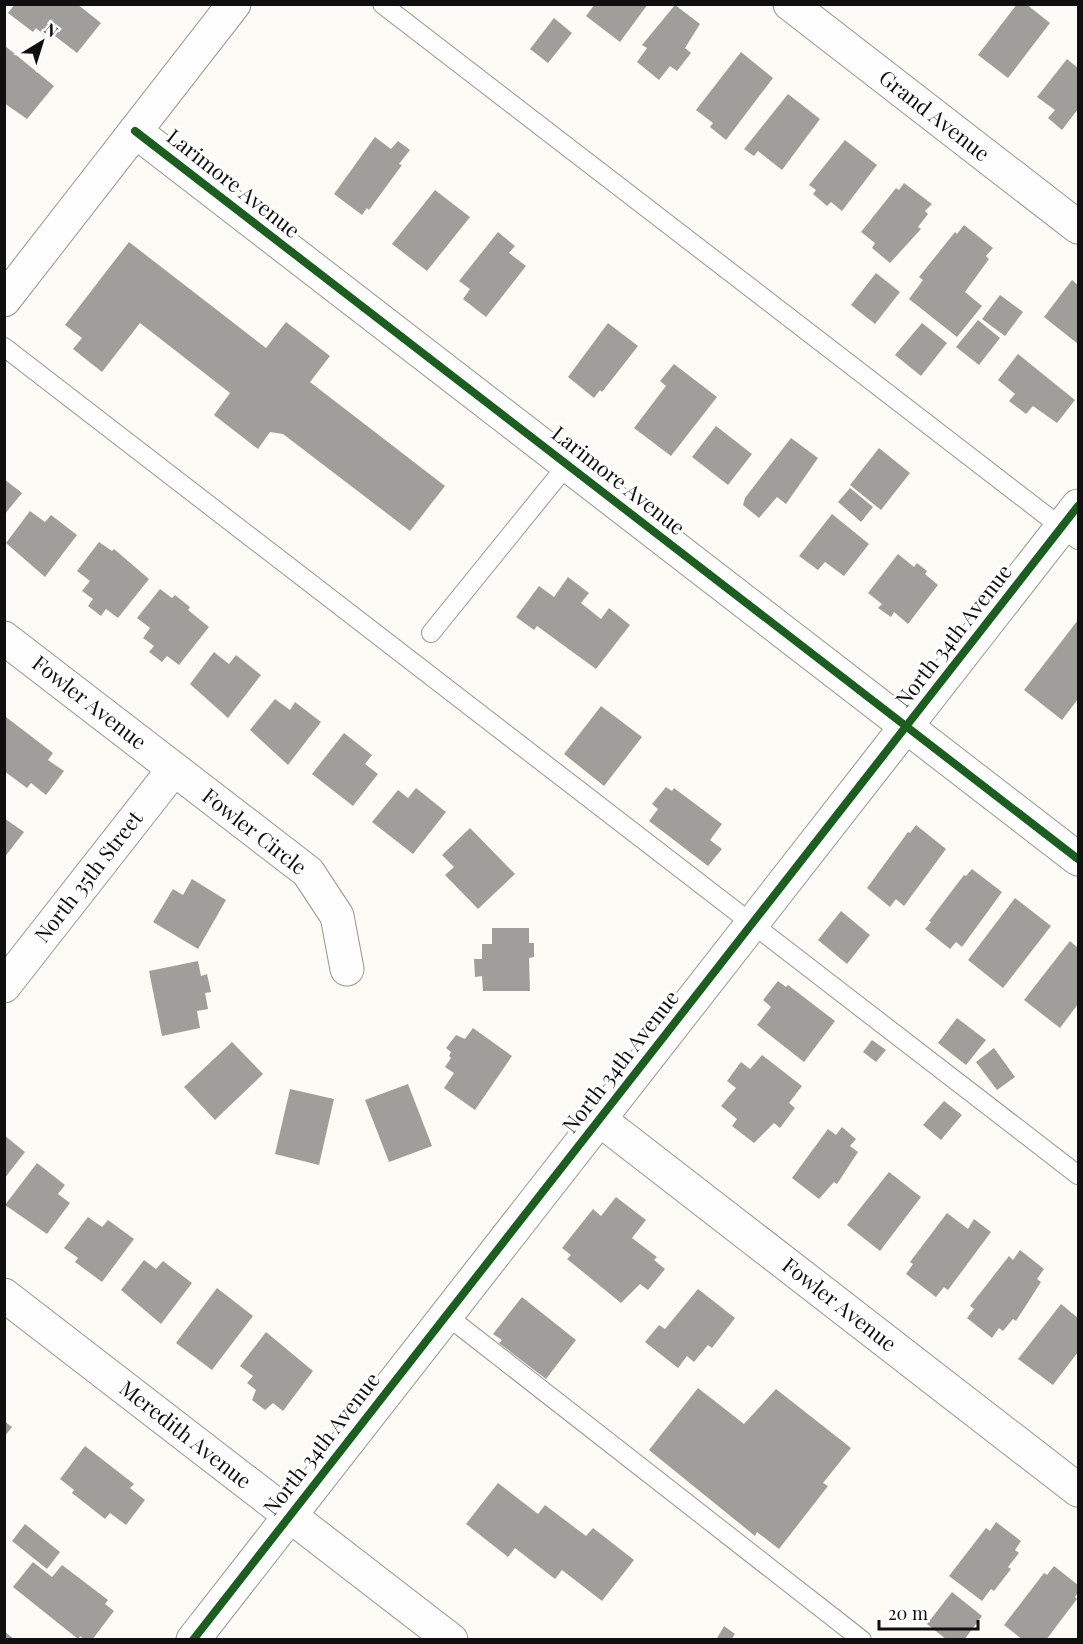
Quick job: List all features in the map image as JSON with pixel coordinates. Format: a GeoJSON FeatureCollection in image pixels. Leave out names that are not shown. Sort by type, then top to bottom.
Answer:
{"type":"FeatureCollection","features":[{"type":"Feature","properties":{"kind":"street"},"geometry":{"type":"LineString","coordinates":[[4,300],[234,4]]}},
{"type":"Feature","properties":{"kind":"street","name":"Grand Avenue"},"geometry":{"type":"LineString","coordinates":[[804,9],[1078,227]]}},
{"type":"Feature","properties":{"kind":"street","name":"Larimore Avenue"},"geometry":{"type":"LineString","coordinates":[[135,131],[1078,859]]}},
{"type":"Feature","properties":{"kind":"street","name":"North 34th Avenue"},"geometry":{"type":"LineString","coordinates":[[193,1640],[907,726],[1073,524]]}},
{"type":"Feature","properties":{"kind":"street","name":"Fowler Avenue"},"geometry":{"type":"LineString","coordinates":[[4,638],[174,769]]}},
{"type":"Feature","properties":{"kind":"street","name":"Fowler Circle"},"geometry":{"type":"LineString","coordinates":[[174,769],[308,872],[337,916],[347,969]]}},
{"type":"Feature","properties":{"kind":"street","name":"North 35th Street"},"geometry":{"type":"LineString","coordinates":[[4,986],[174,769]]}},
{"type":"Feature","properties":{"kind":"street","name":"Fowler Avenue"},"geometry":{"type":"LineString","coordinates":[[599,1119],[1078,1490]]}},
{"type":"Feature","properties":{"kind":"street","name":"Meredith Avenue"},"geometry":{"type":"LineString","coordinates":[[4,1295],[451,1640]]}},
{"type":"Feature","properties":{"kind":"lane"},"geometry":{"type":"LineString","coordinates":[[382,4],[1073,524]]}},
{"type":"Feature","properties":{"kind":"lane"},"geometry":{"type":"LineString","coordinates":[[4,347],[1078,1175]]}},
{"type":"Feature","properties":{"kind":"lane"},"geometry":{"type":"LineString","coordinates":[[431,633],[567,465]]}},
{"type":"Feature","properties":{"kind":"lane"},"geometry":{"type":"LineString","coordinates":[[446,1315],[862,1640]]}},
{"type":"Feature","properties":{"kind":"building"},"geometry":{"type":"Polygon","coordinates":[[[15,4],[77,4],[101,23],[77,53],[55,36],[46,37],[36,28],[33,32],[8,13],[15,4]]]}},
{"type":"Feature","properties":{"kind":"building"},"geometry":{"type":"Polygon","coordinates":[[[595,4],[648,4],[620,42],[586,16],[595,4]]]}},
{"type":"Feature","properties":{"kind":"building"},"geometry":{"type":"Polygon","coordinates":[[[1017,4],[1026,4],[1050,23],[1008,78],[978,55],[1017,4]]]}},
{"type":"Feature","properties":{"kind":"building"},"geometry":{"type":"Polygon","coordinates":[[[675,5],[700,24],[685,48],[691,53],[677,71],[670,66],[659,80],[637,62],[647,48],[642,45],[675,5]]]}},
{"type":"Feature","properties":{"kind":"building"},"geometry":{"type":"Polygon","coordinates":[[[554,18],[572,33],[548,63],[530,49],[554,18]]]}},
{"type":"Feature","properties":{"kind":"building"},"geometry":{"type":"Polygon","coordinates":[[[4,45],[54,86],[27,119],[4,103],[4,45]]]}},
{"type":"Feature","properties":{"kind":"building"},"geometry":{"type":"Polygon","coordinates":[[[741,52],[773,78],[726,140],[710,127],[713,123],[696,110],[741,52]]]}},
{"type":"Feature","properties":{"kind":"building"},"geometry":{"type":"Polygon","coordinates":[[[1067,59],[1078,68],[1078,109],[1062,130],[1048,118],[1055,110],[1037,97],[1067,59]]]}},
{"type":"Feature","properties":{"kind":"building"},"geometry":{"type":"Polygon","coordinates":[[[788,94],[820,119],[782,170],[758,151],[754,156],[744,149],[788,94]]]}},
{"type":"Feature","properties":{"kind":"building"},"geometry":{"type":"Polygon","coordinates":[[[375,137],[391,149],[398,141],[410,150],[399,164],[402,165],[369,210],[367,208],[362,215],[334,194],[375,137]]]}},
{"type":"Feature","properties":{"kind":"building"},"geometry":{"type":"Polygon","coordinates":[[[845,140],[877,165],[842,211],[831,202],[827,206],[813,194],[816,190],[809,185],[845,140]]]}},
{"type":"Feature","properties":{"kind":"building"},"geometry":{"type":"Polygon","coordinates":[[[904,183],[932,204],[925,211],[928,214],[918,227],[921,229],[890,263],[872,248],[875,243],[861,232],[896,188],[899,190],[904,183]]]}},
{"type":"Feature","properties":{"kind":"building"},"geometry":{"type":"Polygon","coordinates":[[[435,190],[470,217],[427,271],[392,244],[435,190]]]}},
{"type":"Feature","properties":{"kind":"building"},"geometry":{"type":"Polygon","coordinates":[[[964,225],[993,248],[986,256],[989,259],[965,292],[982,306],[957,337],[909,299],[923,280],[919,277],[955,232],[957,234],[964,225]]]}},
{"type":"Feature","properties":{"kind":"building"},"geometry":{"type":"Polygon","coordinates":[[[498,232],[515,246],[509,253],[526,266],[486,317],[463,299],[470,289],[459,281],[498,232]]]}},
{"type":"Feature","properties":{"kind":"building"},"geometry":{"type":"Polygon","coordinates":[[[129,242],[266,348],[286,322],[330,356],[310,382],[445,486],[410,531],[283,434],[270,432],[258,449],[214,415],[230,393],[140,323],[102,372],[73,349],[82,338],[65,325],[129,242]]]}},
{"type":"Feature","properties":{"kind":"building"},"geometry":{"type":"Polygon","coordinates":[[[876,273],[900,292],[875,324],[851,305],[876,273]]]}},
{"type":"Feature","properties":{"kind":"building"},"geometry":{"type":"Polygon","coordinates":[[[1072,280],[1078,285],[1078,344],[1044,317],[1072,280]]]}},
{"type":"Feature","properties":{"kind":"building"},"geometry":{"type":"Polygon","coordinates":[[[1000,295],[1023,312],[1005,336],[982,319],[1000,295]]]}},
{"type":"Feature","properties":{"kind":"building"},"geometry":{"type":"Polygon","coordinates":[[[978,320],[1000,338],[979,365],[956,347],[978,320]]]}},
{"type":"Feature","properties":{"kind":"building"},"geometry":{"type":"Polygon","coordinates":[[[608,323],[638,346],[602,392],[600,390],[594,398],[568,377],[608,323]]]}},
{"type":"Feature","properties":{"kind":"building"},"geometry":{"type":"Polygon","coordinates":[[[922,323],[947,343],[921,376],[895,355],[922,323]]]}},
{"type":"Feature","properties":{"kind":"building"},"geometry":{"type":"Polygon","coordinates":[[[1018,354],[1075,400],[1057,423],[1033,406],[1026,414],[1009,401],[1015,394],[998,380],[1018,354]]]}},
{"type":"Feature","properties":{"kind":"building"},"geometry":{"type":"Polygon","coordinates":[[[674,364],[717,397],[671,456],[634,428],[666,386],[660,381],[674,364]]]}},
{"type":"Feature","properties":{"kind":"building"},"geometry":{"type":"Polygon","coordinates":[[[716,426],[752,454],[728,485],[692,457],[716,426]]]}},
{"type":"Feature","properties":{"kind":"building"},"geometry":{"type":"Polygon","coordinates":[[[791,438],[818,458],[786,504],[777,497],[759,518],[743,505],[745,498],[791,438]]]}},
{"type":"Feature","properties":{"kind":"building"},"geometry":{"type":"Polygon","coordinates":[[[879,448],[910,473],[881,510],[850,485],[879,448]]]}},
{"type":"Feature","properties":{"kind":"building"},"geometry":{"type":"Polygon","coordinates":[[[4,479],[22,493],[4,515],[4,479]]]}},
{"type":"Feature","properties":{"kind":"building"},"geometry":{"type":"Polygon","coordinates":[[[850,488],[873,507],[861,522],[838,502],[850,488]]]}},
{"type":"Feature","properties":{"kind":"building"},"geometry":{"type":"Polygon","coordinates":[[[30,511],[45,522],[51,515],[77,535],[45,577],[6,543],[30,511]]]}},
{"type":"Feature","properties":{"kind":"building"},"geometry":{"type":"Polygon","coordinates":[[[832,514],[869,544],[844,576],[825,562],[818,570],[799,556],[832,514]]]}},
{"type":"Feature","properties":{"kind":"building"},"geometry":{"type":"Polygon","coordinates":[[[99,542],[112,551],[114,549],[149,579],[118,618],[106,609],[101,616],[88,606],[93,599],[82,591],[90,581],[77,571],[99,542]]]}},
{"type":"Feature","properties":{"kind":"building"},"geometry":{"type":"Polygon","coordinates":[[[898,554],[914,567],[917,563],[927,571],[925,574],[938,585],[908,624],[894,612],[891,617],[878,608],[882,604],[868,593],[898,554]]]}},
{"type":"Feature","properties":{"kind":"building"},"geometry":{"type":"Polygon","coordinates":[[[568,577],[589,593],[581,603],[601,619],[609,608],[630,625],[596,669],[537,626],[534,630],[516,617],[539,586],[554,597],[568,577]]]}},
{"type":"Feature","properties":{"kind":"building"},"geometry":{"type":"Polygon","coordinates":[[[160,589],[172,598],[175,595],[190,607],[188,610],[209,627],[179,665],[167,656],[162,662],[149,652],[154,646],[143,638],[150,628],[137,618],[160,589]]]}},
{"type":"Feature","properties":{"kind":"building"},"geometry":{"type":"Polygon","coordinates":[[[1078,620],[1078,699],[1062,720],[1024,690],[1078,620]]]}},
{"type":"Feature","properties":{"kind":"building"},"geometry":{"type":"Polygon","coordinates":[[[214,652],[229,664],[236,655],[261,675],[228,718],[190,684],[214,652]]]}},
{"type":"Feature","properties":{"kind":"building"},"geometry":{"type":"Polygon","coordinates":[[[275,699],[290,710],[295,702],[321,722],[288,765],[250,730],[275,699]]]}},
{"type":"Feature","properties":{"kind":"building"},"geometry":{"type":"Polygon","coordinates":[[[601,706],[642,737],[604,786],[564,754],[601,706]]]}},
{"type":"Feature","properties":{"kind":"building"},"geometry":{"type":"Polygon","coordinates":[[[6,717],[53,753],[48,760],[64,771],[46,795],[31,783],[27,788],[4,771],[6,717]]]}},
{"type":"Feature","properties":{"kind":"building"},"geometry":{"type":"Polygon","coordinates":[[[344,733],[372,755],[365,764],[378,774],[353,806],[312,774],[344,733]]]}},
{"type":"Feature","properties":{"kind":"building"},"geometry":{"type":"Polygon","coordinates":[[[666,787],[672,791],[674,788],[722,824],[710,840],[722,849],[708,866],[649,821],[658,809],[652,804],[666,787]]]}},
{"type":"Feature","properties":{"kind":"building"},"geometry":{"type":"Polygon","coordinates":[[[416,788],[446,812],[413,854],[372,822],[398,790],[408,798],[416,788]]]}},
{"type":"Feature","properties":{"kind":"building"},"geometry":{"type":"Polygon","coordinates":[[[4,818],[24,832],[4,858],[4,818]]]}},
{"type":"Feature","properties":{"kind":"building"},"geometry":{"type":"Polygon","coordinates":[[[916,825],[946,849],[904,906],[896,899],[890,907],[867,888],[908,832],[910,833],[916,825]]]}},
{"type":"Feature","properties":{"kind":"building"},"geometry":{"type":"Polygon","coordinates":[[[470,828],[515,874],[478,909],[445,875],[454,867],[442,855],[470,828]]]}},
{"type":"Feature","properties":{"kind":"building"},"geometry":{"type":"Polygon","coordinates":[[[972,869],[1002,892],[962,947],[956,942],[950,949],[925,929],[964,875],[966,876],[972,869]]]}},
{"type":"Feature","properties":{"kind":"building"},"geometry":{"type":"Polygon","coordinates":[[[192,879],[226,900],[198,949],[153,922],[173,889],[183,895],[192,879]]]}},
{"type":"Feature","properties":{"kind":"building"},"geometry":{"type":"Polygon","coordinates":[[[1015,898],[1051,926],[1003,988],[968,960],[1015,898]]]}},
{"type":"Feature","properties":{"kind":"building"},"geometry":{"type":"Polygon","coordinates":[[[841,911],[870,935],[847,964],[818,940],[841,911]]]}},
{"type":"Feature","properties":{"kind":"building"},"geometry":{"type":"Polygon","coordinates":[[[492,928],[529,928],[529,943],[534,943],[534,957],[529,958],[530,991],[483,991],[482,976],[475,977],[474,959],[482,959],[482,944],[492,944],[492,928]]]}},
{"type":"Feature","properties":{"kind":"building"},"geometry":{"type":"Polygon","coordinates":[[[1070,941],[1078,948],[1078,1004],[1060,1028],[1024,1000],[1070,941]]]}},
{"type":"Feature","properties":{"kind":"building"},"geometry":{"type":"Polygon","coordinates":[[[198,961],[201,976],[207,974],[211,992],[205,993],[208,1009],[197,1011],[200,1028],[162,1036],[149,971],[198,961]]]}},
{"type":"Feature","properties":{"kind":"building"},"geometry":{"type":"Polygon","coordinates":[[[778,981],[786,987],[788,985],[835,1021],[804,1062],[757,1025],[771,1007],[763,1000],[778,981]]]}},
{"type":"Feature","properties":{"kind":"building"},"geometry":{"type":"Polygon","coordinates":[[[957,1018],[986,1040],[966,1065],[938,1043],[957,1018]]]}},
{"type":"Feature","properties":{"kind":"building"},"geometry":{"type":"Polygon","coordinates":[[[473,1028],[512,1056],[475,1110],[444,1088],[454,1073],[445,1067],[451,1058],[449,1056],[451,1052],[446,1048],[456,1035],[465,1039],[473,1028]]]}},
{"type":"Feature","properties":{"kind":"building"},"geometry":{"type":"Polygon","coordinates":[[[872,1040],[886,1050],[876,1062],[863,1052],[872,1040]]]}},
{"type":"Feature","properties":{"kind":"building"},"geometry":{"type":"Polygon","coordinates":[[[232,1042],[263,1074],[215,1120],[184,1087],[232,1042]]]}},
{"type":"Feature","properties":{"kind":"building"},"geometry":{"type":"Polygon","coordinates":[[[994,1048],[1015,1077],[997,1090],[976,1062],[994,1048]]]}},
{"type":"Feature","properties":{"kind":"building"},"geometry":{"type":"Polygon","coordinates":[[[762,1055],[802,1086],[789,1103],[795,1108],[780,1128],[774,1123],[754,1143],[732,1126],[737,1119],[721,1106],[736,1088],[727,1081],[741,1062],[750,1069],[762,1055]]]}},
{"type":"Feature","properties":{"kind":"building"},"geometry":{"type":"Polygon","coordinates":[[[408,1084],[432,1146],[389,1162],[365,1100],[408,1084]]]}},
{"type":"Feature","properties":{"kind":"building"},"geometry":{"type":"Polygon","coordinates":[[[290,1089],[334,1099],[319,1165],[275,1154],[290,1089]]]}},
{"type":"Feature","properties":{"kind":"building"},"geometry":{"type":"Polygon","coordinates":[[[944,1101],[962,1115],[941,1140],[923,1125],[944,1101]]]}},
{"type":"Feature","properties":{"kind":"building"},"geometry":{"type":"Polygon","coordinates":[[[842,1127],[856,1139],[850,1146],[858,1152],[837,1184],[834,1182],[819,1199],[792,1178],[828,1129],[836,1135],[842,1127]]]}},
{"type":"Feature","properties":{"kind":"building"},"geometry":{"type":"Polygon","coordinates":[[[4,1135],[25,1152],[4,1179],[4,1135]]]}},
{"type":"Feature","properties":{"kind":"building"},"geometry":{"type":"Polygon","coordinates":[[[37,1163],[65,1185],[58,1194],[70,1203],[47,1234],[5,1205],[37,1163]]]}},
{"type":"Feature","properties":{"kind":"building"},"geometry":{"type":"Polygon","coordinates":[[[889,1172],[921,1197],[880,1251],[847,1225],[889,1172]]]}},
{"type":"Feature","properties":{"kind":"building"},"geometry":{"type":"Polygon","coordinates":[[[616,1197],[646,1220],[632,1238],[657,1257],[654,1260],[665,1269],[648,1290],[640,1284],[621,1303],[567,1259],[571,1255],[562,1248],[593,1209],[601,1216],[616,1197]]]}},
{"type":"Feature","properties":{"kind":"building"},"geometry":{"type":"Polygon","coordinates":[[[947,1213],[968,1229],[974,1219],[991,1232],[948,1290],[944,1287],[936,1297],[906,1274],[913,1264],[910,1262],[947,1213]]]}},
{"type":"Feature","properties":{"kind":"building"},"geometry":{"type":"Polygon","coordinates":[[[88,1217],[102,1227],[108,1220],[134,1239],[102,1282],[75,1262],[78,1258],[64,1248],[88,1217]]]}},
{"type":"Feature","properties":{"kind":"building"},"geometry":{"type":"Polygon","coordinates":[[[1020,1250],[1044,1269],[1037,1279],[1041,1282],[1016,1321],[1013,1319],[1003,1331],[999,1328],[992,1338],[967,1318],[974,1309],[970,1306],[1009,1256],[1013,1260],[1020,1250]]]}},
{"type":"Feature","properties":{"kind":"building"},"geometry":{"type":"Polygon","coordinates":[[[144,1260],[156,1269],[163,1261],[192,1283],[161,1324],[121,1290],[144,1260]]]}},
{"type":"Feature","properties":{"kind":"building"},"geometry":{"type":"Polygon","coordinates":[[[217,1288],[253,1316],[212,1370],[176,1343],[217,1288]]]}},
{"type":"Feature","properties":{"kind":"building"},"geometry":{"type":"Polygon","coordinates":[[[698,1289],[735,1318],[712,1348],[708,1345],[694,1362],[687,1356],[678,1368],[645,1342],[659,1325],[665,1329],[698,1289]]]}},
{"type":"Feature","properties":{"kind":"building"},"geometry":{"type":"Polygon","coordinates":[[[522,1297],[576,1340],[546,1379],[499,1343],[502,1340],[493,1334],[522,1297]]]}},
{"type":"Feature","properties":{"kind":"building"},"geometry":{"type":"Polygon","coordinates":[[[1061,1304],[1078,1318],[1078,1352],[1053,1385],[1018,1359],[1061,1304]]]}},
{"type":"Feature","properties":{"kind":"building"},"geometry":{"type":"Polygon","coordinates":[[[266,1332],[313,1371],[283,1411],[273,1403],[265,1410],[252,1400],[256,1390],[247,1383],[253,1376],[240,1366],[266,1332]]]}},
{"type":"Feature","properties":{"kind":"building"},"geometry":{"type":"Polygon","coordinates":[[[698,1388],[744,1424],[776,1389],[851,1448],[823,1483],[828,1486],[779,1549],[757,1532],[755,1536],[649,1450],[698,1388]]]}},
{"type":"Feature","properties":{"kind":"building"},"geometry":{"type":"Polygon","coordinates":[[[4,1421],[12,1427],[4,1437],[4,1421]]]}},
{"type":"Feature","properties":{"kind":"building"},"geometry":{"type":"Polygon","coordinates":[[[85,1446],[134,1484],[130,1488],[145,1500],[126,1525],[110,1513],[105,1519],[72,1493],[74,1490],[60,1479],[85,1446]]]}},
{"type":"Feature","properties":{"kind":"building"},"geometry":{"type":"Polygon","coordinates":[[[498,1483],[538,1514],[545,1505],[586,1536],[593,1528],[634,1560],[602,1601],[562,1570],[555,1579],[515,1548],[508,1557],[466,1524],[498,1483]]]}},
{"type":"Feature","properties":{"kind":"building"},"geometry":{"type":"Polygon","coordinates":[[[996,1522],[1021,1541],[1015,1550],[1019,1553],[1008,1567],[1011,1569],[994,1591],[991,1589],[982,1601],[949,1576],[986,1528],[990,1531],[996,1522]]]}},
{"type":"Feature","properties":{"kind":"building"},"geometry":{"type":"Polygon","coordinates":[[[25,1524],[60,1552],[47,1569],[12,1541],[25,1524]]]}},
{"type":"Feature","properties":{"kind":"building"},"geometry":{"type":"Polygon","coordinates":[[[33,1562],[52,1577],[62,1565],[108,1600],[105,1604],[114,1611],[92,1640],[85,1640],[80,1636],[78,1639],[13,1587],[33,1562]]]}},
{"type":"Feature","properties":{"kind":"building"},"geometry":{"type":"Polygon","coordinates":[[[1054,1566],[1078,1585],[1075,1597],[1077,1599],[1046,1640],[1023,1640],[1004,1625],[1044,1573],[1047,1575],[1054,1566]]]}},
{"type":"Feature","properties":{"kind":"building"},"geometry":{"type":"Polygon","coordinates":[[[952,1592],[982,1616],[964,1640],[947,1640],[927,1624],[952,1592]]]}},
{"type":"Feature","properties":{"kind":"building"},"geometry":{"type":"Polygon","coordinates":[[[724,1626],[735,1634],[731,1640],[716,1640],[724,1626]]]}},
{"type":"Feature","properties":{"kind":"building"},"geometry":{"type":"Polygon","coordinates":[[[4,1631],[15,1640],[4,1640],[4,1631]]]}},
{"type":"Feature","properties":{"kind":"cycle path"},"geometry":{"type":"LineString","coordinates":[[135,131],[1078,859]]}},
{"type":"Feature","properties":{"kind":"cycle path"},"geometry":{"type":"LineString","coordinates":[[193,1640],[1078,506]]}}]}
